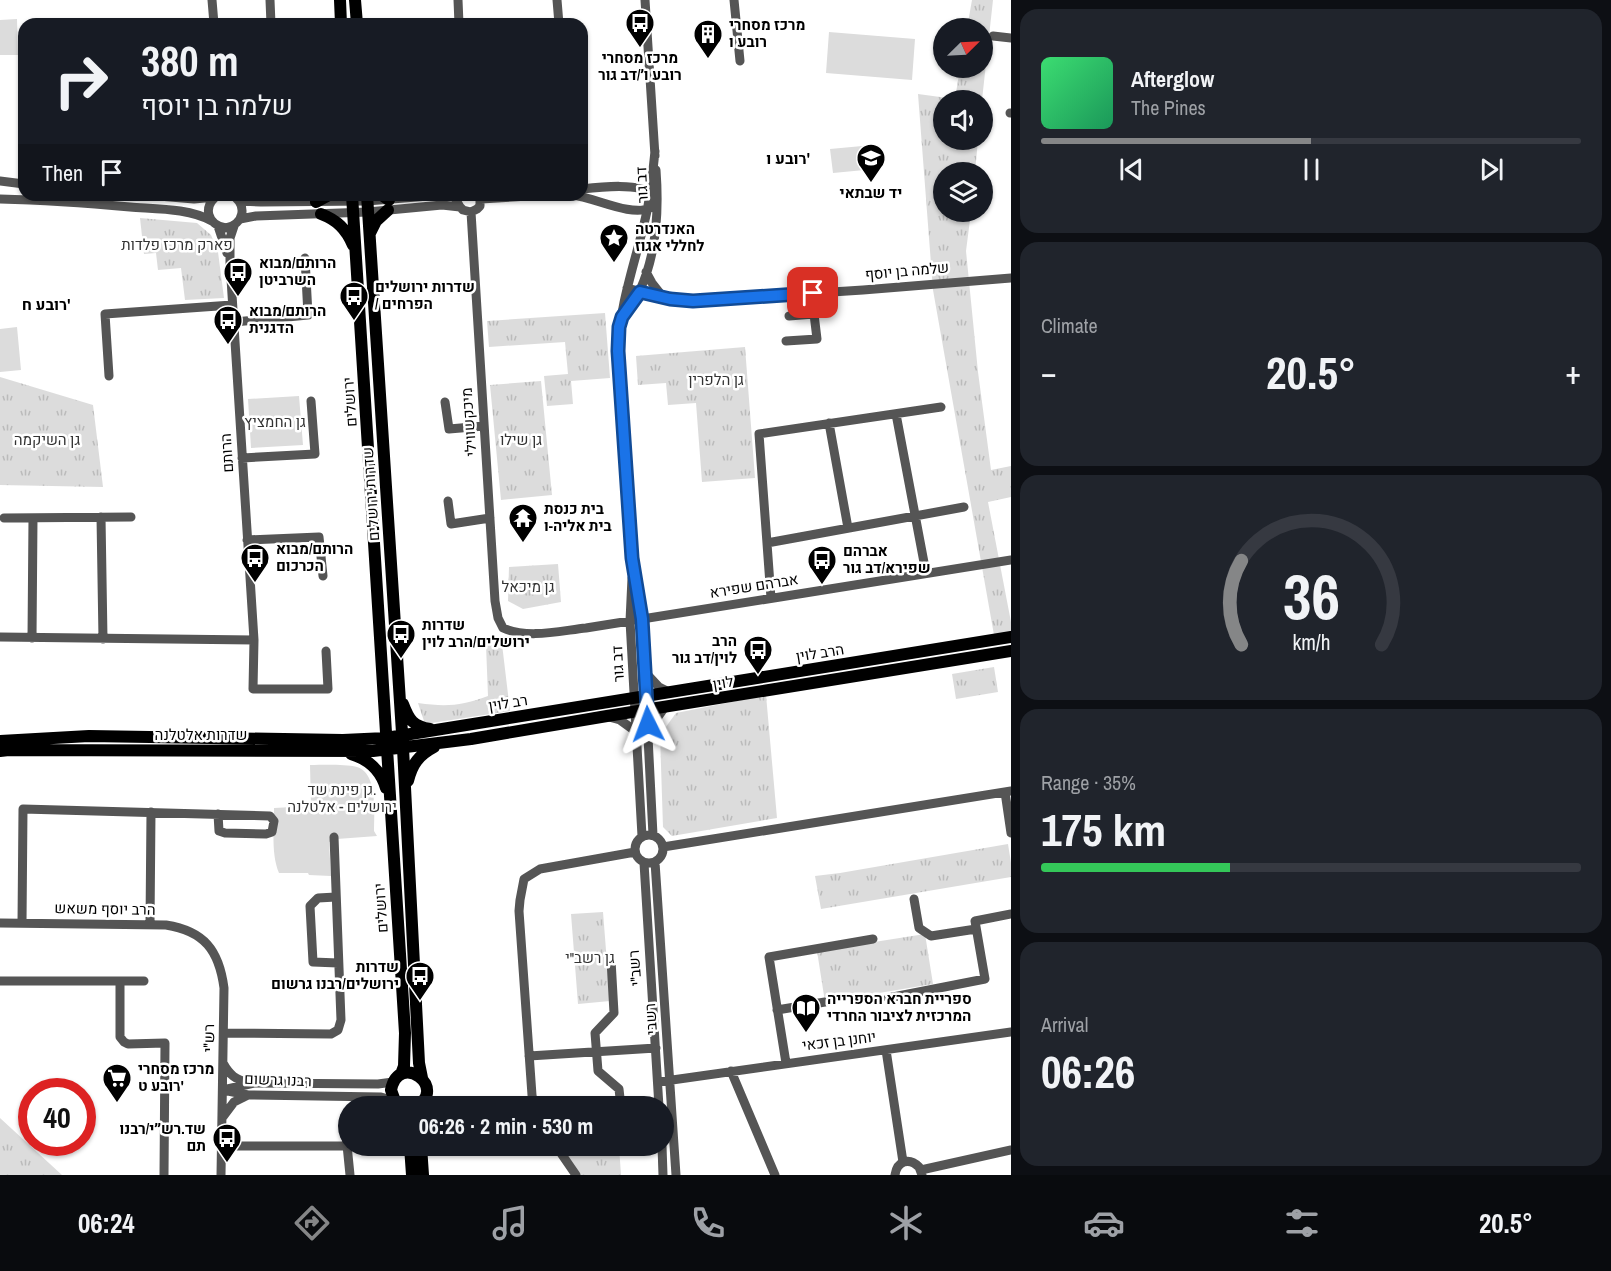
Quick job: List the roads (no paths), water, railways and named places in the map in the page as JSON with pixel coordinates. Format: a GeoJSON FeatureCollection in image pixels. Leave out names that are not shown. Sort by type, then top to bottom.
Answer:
{"type":"FeatureCollection","features":[{"type":"Feature","properties":{"kind":"main road"},"geometry":{"type":"LineString","coordinates":[[340,0],[341,18]]}},
{"type":"Feature","properties":{"kind":"main road"},"geometry":{"type":"LineString","coordinates":[[356,0],[357,18]]}},
{"type":"Feature","properties":{"kind":"main road"},"geometry":{"type":"LineString","coordinates":[[324,201],[319,208],[343,227],[355,249]]}},
{"type":"Feature","properties":{"kind":"main road"},"geometry":{"type":"LineString","coordinates":[[369,234],[386,202]]}},
{"type":"Feature","properties":{"kind":"main road"},"geometry":{"type":"LineString","coordinates":[[352,203],[355,249]]}},
{"type":"Feature","properties":{"kind":"main road","name":"שדרות ירושלים"},"geometry":{"type":"LineString","coordinates":[[367,203],[405,792]]}},
{"type":"Feature","properties":{"kind":"main road","name":"ירושלים"},"geometry":{"type":"LineString","coordinates":[[355,249],[383,696]]}},
{"type":"Feature","properties":{"kind":"main road","name":"הרב לוין"},"geometry":{"type":"LineString","coordinates":[[640,697],[1011,638]]}},
{"type":"Feature","properties":{"kind":"main road","name":"לוין"},"geometry":{"type":"LineString","coordinates":[[403,742],[440,743],[1011,651]]}},
{"type":"Feature","properties":{"kind":"main road"},"geometry":{"type":"LineString","coordinates":[[399,690],[406,713],[414,724],[437,730]]}},
{"type":"Feature","properties":{"kind":"main road"},"geometry":{"type":"LineString","coordinates":[[355,740],[369,735],[378,724],[383,696]]}},
{"type":"Feature","properties":{"kind":"main road"},"geometry":{"type":"LineString","coordinates":[[383,696],[386,744]]}},
{"type":"Feature","properties":{"kind":"main road","name":"רב לוין"},"geometry":{"type":"LineString","coordinates":[[403,742],[437,730],[640,697]]}},
{"type":"Feature","properties":{"kind":"main road","name":"שדרות אלטלנה"},"geometry":{"type":"LineString","coordinates":[[0,741],[89,736],[355,740],[386,744],[403,742]]}},
{"type":"Feature","properties":{"kind":"main road"},"geometry":{"type":"LineString","coordinates":[[405,792],[410,769],[419,756],[440,743]]}},
{"type":"Feature","properties":{"kind":"main road","name":"ירושלים"},"geometry":{"type":"LineString","coordinates":[[386,744],[405,1033],[404,1066],[391,1090],[394,1096]]}},
{"type":"Feature","properties":{"kind":"main road","name":"שדרות אלטלנה"},"geometry":{"type":"LineString","coordinates":[[0,752],[9,750],[373,752],[386,744]]}},
{"type":"Feature","properties":{"kind":"main road"},"geometry":{"type":"LineString","coordinates":[[341,752],[358,756],[373,766],[384,781],[389,798]]}},
{"type":"Feature","properties":{"kind":"main road","name":"ירושלים"},"geometry":{"type":"LineString","coordinates":[[405,792],[419,1063],[426,1087],[426,1096]]}},
{"type":"Feature","properties":{"kind":"main road"},"geometry":{"type":"LineString","coordinates":[[397,1078],[412,1073],[422,1078]]}},
{"type":"Feature","properties":{"kind":"main road"},"geometry":{"type":"LineString","coordinates":[[411,1156],[412,1175]]}},
{"type":"Feature","properties":{"kind":"main road"},"geometry":{"type":"LineString","coordinates":[[422,1156],[423,1175]]}},
{"type":"Feature","properties":{"kind":"street"},"geometry":{"type":"LineString","coordinates":[[212,0],[214,18]]}},
{"type":"Feature","properties":{"kind":"street"},"geometry":{"type":"LineString","coordinates":[[270,0],[272,18]]}},
{"type":"Feature","properties":{"kind":"street"},"geometry":{"type":"LineString","coordinates":[[458,0],[459,18]]}},
{"type":"Feature","properties":{"kind":"street"},"geometry":{"type":"LineString","coordinates":[[557,0],[558,18]]}},
{"type":"Feature","properties":{"kind":"street","name":"דב גור"},"geometry":{"type":"LineString","coordinates":[[622,317],[640,292],[654,241],[659,201],[645,0]]}},
{"type":"Feature","properties":{"kind":"street"},"geometry":{"type":"LineString","coordinates":[[734,0],[740,61]]}},
{"type":"Feature","properties":{"kind":"street"},"geometry":{"type":"LineString","coordinates":[[993,36],[1011,38]]}},
{"type":"Feature","properties":{"kind":"street","name":"דב גור"},"geometry":{"type":"LineString","coordinates":[[640,697],[645,672],[642,619],[632,558],[618,351],[619,327],[647,210],[655,151]]}},
{"type":"Feature","properties":{"kind":"street"},"geometry":{"type":"LineString","coordinates":[[629,187],[653,171]]}},
{"type":"Feature","properties":{"kind":"street"},"geometry":{"type":"LineString","coordinates":[[0,181],[18,183]]}},
{"type":"Feature","properties":{"kind":"street"},"geometry":{"type":"LineString","coordinates":[[588,189],[629,187],[650,190],[659,201],[647,210],[628,210],[588,198]]}},
{"type":"Feature","properties":{"kind":"street"},"geometry":{"type":"LineString","coordinates":[[0,199],[18,199]]}},
{"type":"Feature","properties":{"kind":"street"},"geometry":{"type":"LineString","coordinates":[[62,201],[203,216],[226,228],[256,216],[352,203],[442,205],[459,207],[471,212],[477,209],[480,201]]}},
{"type":"Feature","properties":{"kind":"street"},"geometry":{"type":"LineString","coordinates":[[212,201],[208,209],[210,218],[215,224]]}},
{"type":"Feature","properties":{"kind":"street","name":"הרותם"},"geometry":{"type":"LineString","coordinates":[[237,201],[243,210],[230,238],[230,264],[254,640],[254,689],[328,689],[326,651]]}},
{"type":"Feature","properties":{"kind":"street"},"geometry":{"type":"LineString","coordinates":[[248,201],[319,208]]}},
{"type":"Feature","properties":{"kind":"street"},"geometry":{"type":"LineString","coordinates":[[456,201],[459,207]]}},
{"type":"Feature","properties":{"kind":"street"},"geometry":{"type":"LineString","coordinates":[[628,210],[642,228]]}},
{"type":"Feature","properties":{"kind":"street","name":"מיכקשווילי"},"geometry":{"type":"LineString","coordinates":[[471,212],[495,601],[498,618],[503,628]]}},
{"type":"Feature","properties":{"kind":"street","name":"הרותם"},"geometry":{"type":"LineString","coordinates":[[215,224],[230,264]]}},
{"type":"Feature","properties":{"kind":"street"},"geometry":{"type":"LineString","coordinates":[[234,322],[308,315],[305,258]]}},
{"type":"Feature","properties":{"kind":"street"},"geometry":{"type":"LineString","coordinates":[[646,272],[663,297]]}},
{"type":"Feature","properties":{"kind":"street","name":"שלמה בן יוסף"},"geometry":{"type":"LineString","coordinates":[[627,288],[663,297],[693,301],[1011,278]]}},
{"type":"Feature","properties":{"kind":"street"},"geometry":{"type":"LineString","coordinates":[[109,376],[105,314],[232,305]]}},
{"type":"Feature","properties":{"kind":"street"},"geometry":{"type":"LineString","coordinates":[[786,341],[817,339],[814,314],[789,316]]}},
{"type":"Feature","properties":{"kind":"street"},"geometry":{"type":"LineString","coordinates":[[242,458],[315,454],[311,401]]}},
{"type":"Feature","properties":{"kind":"street"},"geometry":{"type":"LineString","coordinates":[[445,402],[449,429],[484,426]]}},
{"type":"Feature","properties":{"kind":"street"},"geometry":{"type":"LineString","coordinates":[[771,598],[759,434],[940,407]]}},
{"type":"Feature","properties":{"kind":"street"},"geometry":{"type":"LineString","coordinates":[[896,414],[926,573]]}},
{"type":"Feature","properties":{"kind":"street"},"geometry":{"type":"LineString","coordinates":[[829,423],[848,528]]}},
{"type":"Feature","properties":{"kind":"street"},"geometry":{"type":"LineString","coordinates":[[447,501],[451,524],[490,518]]}},
{"type":"Feature","properties":{"kind":"street"},"geometry":{"type":"LineString","coordinates":[[767,543],[964,507]]}},
{"type":"Feature","properties":{"kind":"street"},"geometry":{"type":"LineString","coordinates":[[102,517],[103,639]]}},
{"type":"Feature","properties":{"kind":"street"},"geometry":{"type":"LineString","coordinates":[[4,518],[131,517]]}},
{"type":"Feature","properties":{"kind":"street"},"geometry":{"type":"LineString","coordinates":[[32,638],[33,518]]}},
{"type":"Feature","properties":{"kind":"street"},"geometry":{"type":"LineString","coordinates":[[247,540],[319,537],[323,576]]}},
{"type":"Feature","properties":{"kind":"street","name":"דב גור"},"geometry":{"type":"LineString","coordinates":[[632,558],[630,621],[640,697]]}},
{"type":"Feature","properties":{"kind":"street","name":"אברהם שפירא"},"geometry":{"type":"LineString","coordinates":[[503,628],[513,633],[525,634],[586,628],[1011,560]]}},
{"type":"Feature","properties":{"kind":"street"},"geometry":{"type":"LineString","coordinates":[[0,637],[254,640]]}},
{"type":"Feature","properties":{"kind":"street"},"geometry":{"type":"LineString","coordinates":[[645,672],[659,687],[669,692]]}},
{"type":"Feature","properties":{"kind":"street"},"geometry":{"type":"LineString","coordinates":[[640,697],[648,738],[653,835]]}},
{"type":"Feature","properties":{"kind":"street"},"geometry":{"type":"LineString","coordinates":[[648,738],[653,724],[665,707]]}},
{"type":"Feature","properties":{"kind":"street"},"geometry":{"type":"LineString","coordinates":[[642,710],[638,733],[642,836],[636,843],[635,852],[644,863],[656,862],[661,856],[663,847],[660,840],[653,835],[642,836]]}},
{"type":"Feature","properties":{"kind":"street"},"geometry":{"type":"LineString","coordinates":[[607,716],[620,720],[638,733]]}},
{"type":"Feature","properties":{"kind":"street"},"geometry":{"type":"LineString","coordinates":[[663,847],[1008,792],[1011,833]]}},
{"type":"Feature","properties":{"kind":"street"},"geometry":{"type":"LineString","coordinates":[[22,923],[23,809],[151,812],[218,814],[270,816],[274,821],[273,832],[266,834],[225,833],[219,831],[218,814]]}},
{"type":"Feature","properties":{"kind":"street"},"geometry":{"type":"LineString","coordinates":[[150,924],[151,812]]}},
{"type":"Feature","properties":{"kind":"street"},"geometry":{"type":"LineString","coordinates":[[224,1033],[331,1034],[338,1030],[341,1020],[334,837]]}},
{"type":"Feature","properties":{"kind":"street"},"geometry":{"type":"LineString","coordinates":[[532,1096],[519,911],[524,879],[540,869],[635,852]]}},
{"type":"Feature","properties":{"kind":"street","name":"רשבי"},"geometry":{"type":"LineString","coordinates":[[656,862],[676,1175]]}},
{"type":"Feature","properties":{"kind":"street","name":"רשב\"י"},"geometry":{"type":"LineString","coordinates":[[644,863],[659,1096]]}},
{"type":"Feature","properties":{"kind":"street"},"geometry":{"type":"LineString","coordinates":[[336,897],[318,898],[310,906],[313,962],[338,963]]}},
{"type":"Feature","properties":{"kind":"street"},"geometry":{"type":"LineString","coordinates":[[914,899],[919,928],[931,936],[976,929]]}},
{"type":"Feature","properties":{"kind":"street"},"geometry":{"type":"LineString","coordinates":[[888,998],[985,980],[975,921],[1011,914]]}},
{"type":"Feature","properties":{"kind":"street","name":"הרב יוסף משאש"},"geometry":{"type":"LineString","coordinates":[[0,923],[150,924],[182,928],[193,932],[206,942]]}},
{"type":"Feature","properties":{"kind":"street"},"geometry":{"type":"LineString","coordinates":[[786,1064],[769,957],[873,939]]}},
{"type":"Feature","properties":{"kind":"street","name":"רש\"י"},"geometry":{"type":"LineString","coordinates":[[206,942],[213,951],[222,974],[224,988],[221,1175]]}},
{"type":"Feature","properties":{"kind":"street"},"geometry":{"type":"LineString","coordinates":[[611,960],[614,1013],[595,1033],[596,1052],[598,1071],[619,1089],[620,1096]]}},
{"type":"Feature","properties":{"kind":"street"},"geometry":{"type":"LineString","coordinates":[[0,981],[144,981]]}},
{"type":"Feature","properties":{"kind":"street"},"geometry":{"type":"LineString","coordinates":[[120,981],[120,1037],[128,1044],[165,1043],[164,1175]]}},
{"type":"Feature","properties":{"kind":"street"},"geometry":{"type":"LineString","coordinates":[[777,1010],[825,1002]]}},
{"type":"Feature","properties":{"kind":"street","name":"יוחנן בן זכאי"},"geometry":{"type":"LineString","coordinates":[[658,1082],[1011,1032]]}},
{"type":"Feature","properties":{"kind":"street"},"geometry":{"type":"LineString","coordinates":[[529,1056],[656,1048]]}},
{"type":"Feature","properties":{"kind":"street"},"geometry":{"type":"LineString","coordinates":[[886,1050],[903,1162]]}},
{"type":"Feature","properties":{"kind":"street"},"geometry":{"type":"LineString","coordinates":[[223,1063],[232,1076],[243,1082],[254,1083]]}},
{"type":"Feature","properties":{"kind":"street"},"geometry":{"type":"LineString","coordinates":[[731,1071],[775,1175]]}},
{"type":"Feature","properties":{"kind":"street","name":"רבנו גרשום"},"geometry":{"type":"LineString","coordinates":[[223,1090],[254,1083],[378,1084],[397,1078]]}},
{"type":"Feature","properties":{"kind":"street","name":"רבנו גרשום"},"geometry":{"type":"LineString","coordinates":[[223,1090],[248,1095],[338,1096]]}},
{"type":"Feature","properties":{"kind":"street"},"geometry":{"type":"LineString","coordinates":[[222,1118],[234,1102],[248,1095]]}},
{"type":"Feature","properties":{"kind":"street"},"geometry":{"type":"LineString","coordinates":[[221,1146],[338,1146]]}},
{"type":"Feature","properties":{"kind":"street"},"geometry":{"type":"LineString","coordinates":[[894,1175],[896,1168],[903,1162],[914,1162],[922,1172],[1011,1150]]}},
{"type":"Feature","properties":{"kind":"street"},"geometry":{"type":"LineString","coordinates":[[348,1156],[350,1175]]}},
{"type":"Feature","properties":{"kind":"street"},"geometry":{"type":"LineString","coordinates":[[563,1156],[576,1175]]}},
{"type":"Feature","properties":{"kind":"street"},"geometry":{"type":"LineString","coordinates":[[662,1156],[663,1175]]}},
{"type":"Feature","properties":{"kind":"place","name":"מרכז מסחרי רובע ו׳/דב גור"},"geometry":{"type":"Point","coordinates":[640,48]}},
{"type":"Feature","properties":{"kind":"place","name":"מרכז מסחרי רובע ו"},"geometry":{"type":"Point","coordinates":[708,60]}},
{"type":"Feature","properties":{"kind":"place","name":"יד שבתאי"},"geometry":{"type":"Point","coordinates":[871,184]}},
{"type":"Feature","properties":{"kind":"place","name":"האנדרטה לחללי אגוז"},"geometry":{"type":"Point","coordinates":[614,264]}},
{"type":"Feature","properties":{"kind":"place","name":"הרותם/מבוא השרביטן"},"geometry":{"type":"Point","coordinates":[238,298]}},
{"type":"Feature","properties":{"kind":"place","name":"שדרות ירושלים / הפרחים"},"geometry":{"type":"Point","coordinates":[354,322]}},
{"type":"Feature","properties":{"kind":"place","name":"הרותם/מבוא הדגנית"},"geometry":{"type":"Point","coordinates":[228,346]}},
{"type":"Feature","properties":{"kind":"place","name":"בית כנסת בית אליה-ו"},"geometry":{"type":"Point","coordinates":[523,544]}},
{"type":"Feature","properties":{"kind":"place","name":"הרותם/מבוא הכרכום"},"geometry":{"type":"Point","coordinates":[255,584]}},
{"type":"Feature","properties":{"kind":"place","name":"אברהם שפירא/דב גור"},"geometry":{"type":"Point","coordinates":[822,586]}},
{"type":"Feature","properties":{"kind":"place","name":"שדרות ירושלים/הרב לוין"},"geometry":{"type":"Point","coordinates":[401,660]}},
{"type":"Feature","properties":{"kind":"place","name":"הרב לוין/דב גור"},"geometry":{"type":"Point","coordinates":[758,676]}},
{"type":"Feature","properties":{"kind":"place","name":"שדרות ירושלים/רבנו גרשום"},"geometry":{"type":"Point","coordinates":[420,1002]}},
{"type":"Feature","properties":{"kind":"place","name":"ספריית חברא הספרייה המרכזית לציבור החרדי"},"geometry":{"type":"Point","coordinates":[806,1034]}},
{"type":"Feature","properties":{"kind":"place","name":"מרכז מסחרי רובע ט'"},"geometry":{"type":"Point","coordinates":[117,1104]}},
{"type":"Feature","properties":{"kind":"place","name":"שד.רש״י/רבנו תם"},"geometry":{"type":"Point","coordinates":[227,1164]}},
{"type":"Feature","properties":{"kind":"district","name":"רובע ו'"},"geometry":{"type":"Point","coordinates":[788,158]}},
{"type":"Feature","properties":{"kind":"district","name":"רובע ח'"},"geometry":{"type":"Point","coordinates":[46,304]}},
{"type":"Feature","properties":{"kind":"park label","name":"פארק מרכז פלדות"},"geometry":{"type":"Point","coordinates":[177,245]}},
{"type":"Feature","properties":{"kind":"park label","name":"גן הלפרין"},"geometry":{"type":"Point","coordinates":[716,380]}},
{"type":"Feature","properties":{"kind":"park label","name":"גן החמציץ"},"geometry":{"type":"Point","coordinates":[275,422]}},
{"type":"Feature","properties":{"kind":"park label","name":"גן השיקמה"},"geometry":{"type":"Point","coordinates":[47,440]}},
{"type":"Feature","properties":{"kind":"park label","name":"גן שילו"},"geometry":{"type":"Point","coordinates":[521,440]}},
{"type":"Feature","properties":{"kind":"park label","name":"גן מיכאל"},"geometry":{"type":"Point","coordinates":[528,587]}},
{"type":"Feature","properties":{"kind":"park label","name":"גן פינת שד. ירושלים - אלטלנה"},"geometry":{"type":"Point","coordinates":[342,798]}},
{"type":"Feature","properties":{"kind":"park label","name":"גן רשב\"י"},"geometry":{"type":"Point","coordinates":[590,958]}}]}
